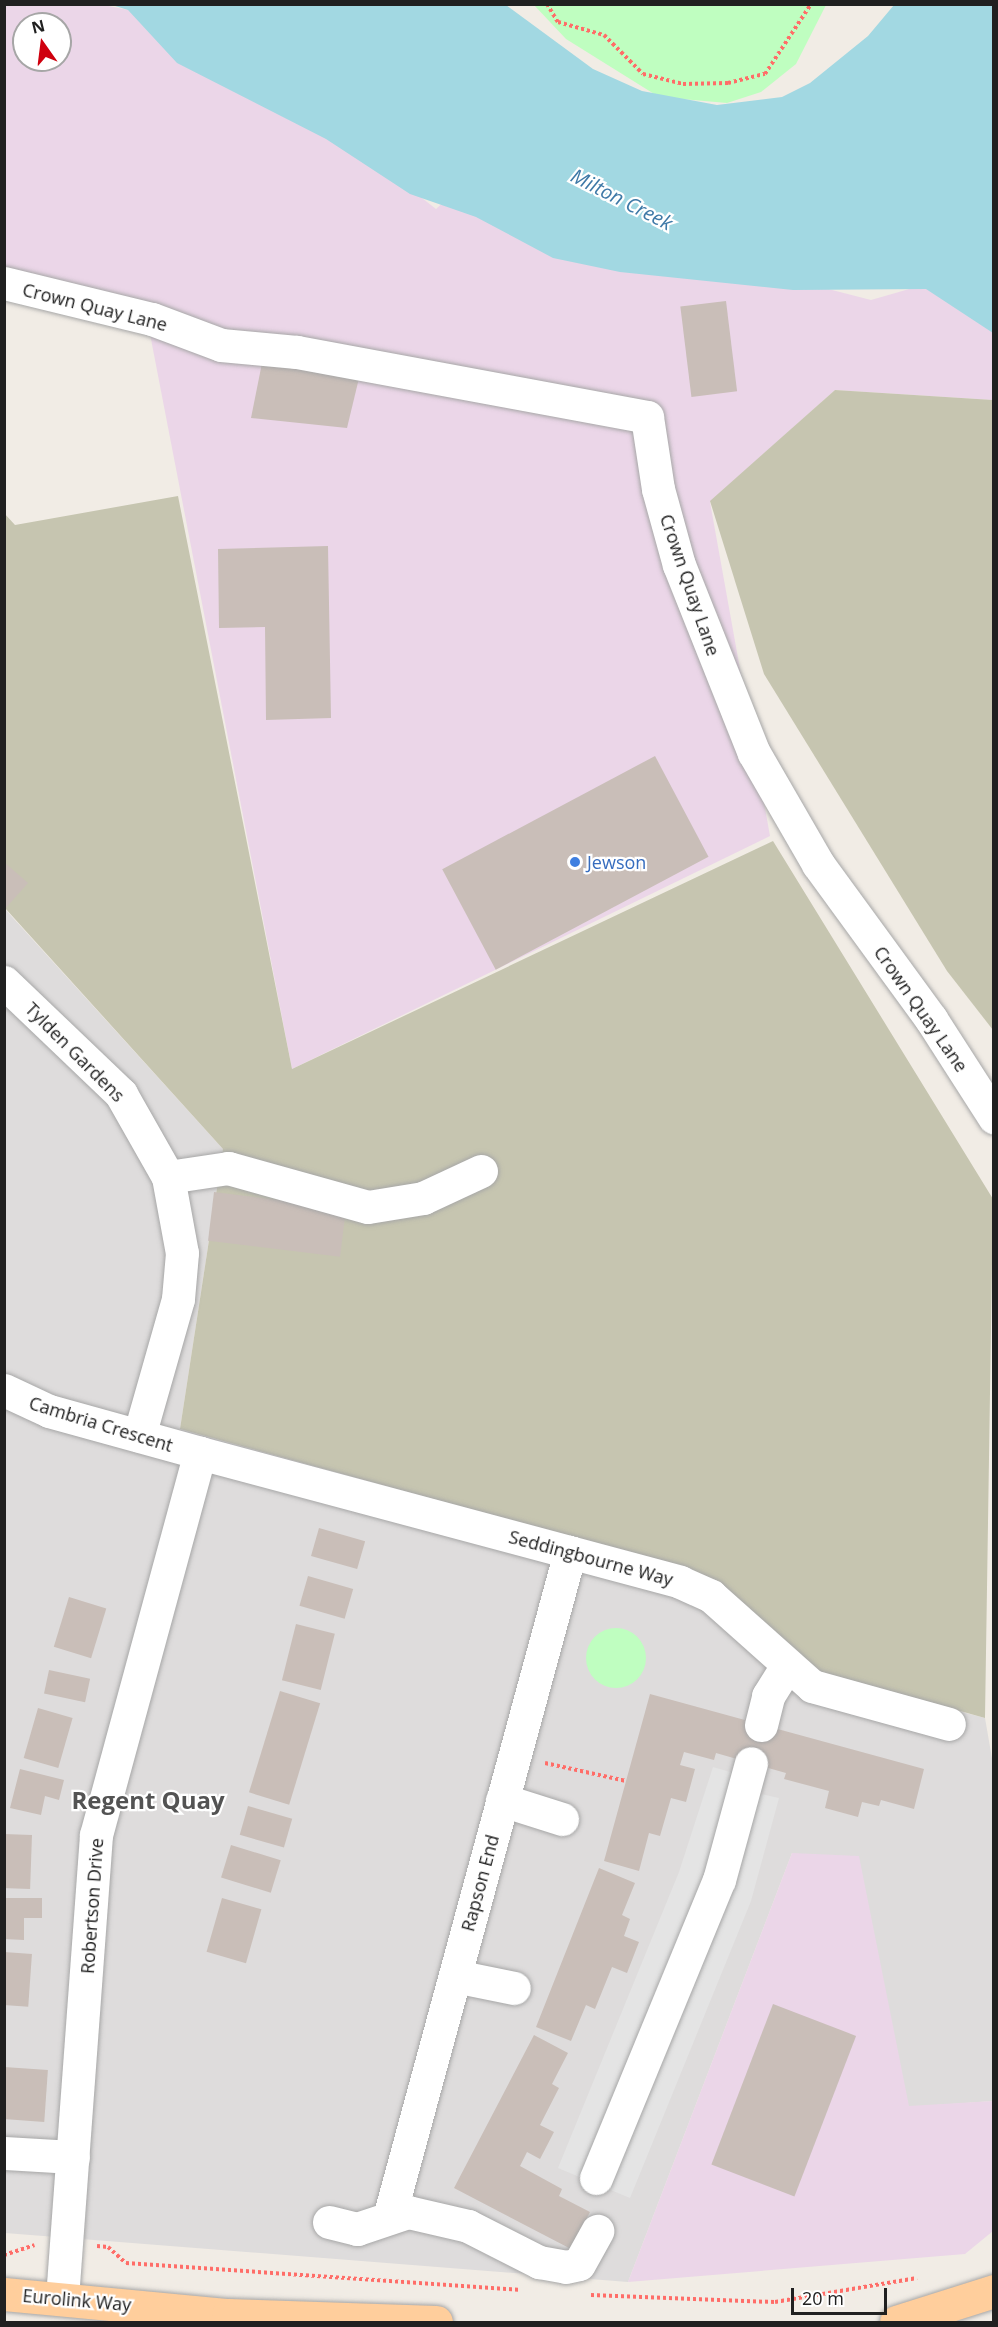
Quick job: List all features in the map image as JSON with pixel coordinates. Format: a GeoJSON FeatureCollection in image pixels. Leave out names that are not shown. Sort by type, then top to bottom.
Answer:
{"type":"FeatureCollection","features":[{"type":"Feature","properties":{"kind":"main road"},"geometry":{"type":"LineString","coordinates":[[896,2322],[993,2291]]}},
{"type":"Feature","properties":{"kind":"main road","name":"Eurolink Way"},"geometry":{"type":"LineString","coordinates":[[4,2294],[228,2315],[436,2322]]}},
{"type":"Feature","properties":{"kind":"street","name":"Crown Quay Lane"},"geometry":{"type":"LineString","coordinates":[[4,284],[152,319],[220,345],[297,352],[647,417],[658,489],[679,566],[754,753],[818,864],[931,1019],[993,1117]]}},
{"type":"Feature","properties":{"kind":"street","name":"Tylden Gardens"},"geometry":{"type":"LineString","coordinates":[[4,982],[121,1094],[168,1177],[182,1253],[178,1299],[139,1436]]}},
{"type":"Feature","properties":{"kind":"street"},"geometry":{"type":"LineString","coordinates":[[168,1177],[228,1168],[368,1207],[423,1198],[481,1170]]}},
{"type":"Feature","properties":{"kind":"street","name":"Cambria Crescent"},"geometry":{"type":"LineString","coordinates":[[4,1390],[49,1411],[200,1454]]}},
{"type":"Feature","properties":{"kind":"street","name":"Seddingbourne Way"},"geometry":{"type":"LineString","coordinates":[[200,1454],[680,1582],[711,1596],[786,1667],[812,1686],[842,1697],[950,1724]]}},
{"type":"Feature","properties":{"kind":"street","name":"Robertson Drive"},"geometry":{"type":"LineString","coordinates":[[62,2298],[96,1835],[200,1454]]}},
{"type":"Feature","properties":{"kind":"street","name":"Rapson End"},"geometry":{"type":"LineString","coordinates":[[390,2214],[570,1552]]}},
{"type":"Feature","properties":{"kind":"street"},"geometry":{"type":"LineString","coordinates":[[761,1725],[768,1696],[786,1667]]}},
{"type":"Feature","properties":{"kind":"street"},"geometry":{"type":"LineString","coordinates":[[596,2178],[718,1880],[751,1763]]}},
{"type":"Feature","properties":{"kind":"street"},"geometry":{"type":"LineString","coordinates":[[502,1800],[562,1819]]}},
{"type":"Feature","properties":{"kind":"street"},"geometry":{"type":"LineString","coordinates":[[455,1976],[514,1988]]}},
{"type":"Feature","properties":{"kind":"street"},"geometry":{"type":"LineString","coordinates":[[4,2153],[74,2157]]}},
{"type":"Feature","properties":{"kind":"street"},"geometry":{"type":"LineString","coordinates":[[329,2222],[357,2229],[390,2214],[428,2217],[497,2240],[539,2262],[566,2267],[579,2264],[597,2231]]}},
{"type":"Feature","properties":{"kind":"path"},"geometry":{"type":"LineString","coordinates":[[547,4],[558,22],[604,35],[644,74],[683,84],[728,83],[765,74],[811,4]]}},
{"type":"Feature","properties":{"kind":"path"},"geometry":{"type":"LineString","coordinates":[[515,1756],[626,1781]]}},
{"type":"Feature","properties":{"kind":"shaded area"},"geometry":{"type":"Polygon","coordinates":[[[99,4],[128,10],[348,140],[436,209],[485,165],[708,258],[871,300],[958,275],[993,334],[993,400],[835,390],[710,502],[770,836],[292,1069],[144,303],[5,268],[4,5],[99,4]]]}},
{"type":"Feature","properties":{"kind":"shaded area"},"geometry":{"type":"Polygon","coordinates":[[[835,390],[993,400],[993,1030],[947,971],[764,674],[710,501],[835,390]]]}},
{"type":"Feature","properties":{"kind":"shaded area"},"geometry":{"type":"Polygon","coordinates":[[[178,496],[292,1069],[773,841],[993,1199],[985,1718],[807,1668],[690,1570],[180,1429],[223,1149],[5,908],[4,513],[15,525],[178,496]]]}},
{"type":"Feature","properties":{"kind":"shaded area"},"geometry":{"type":"Polygon","coordinates":[[[4,908],[223,1149],[180,1429],[690,1570],[837,1679],[985,1718],[994,1770],[993,2101],[909,2107],[792,1853],[628,2282],[5,2233],[4,908]]]}},
{"type":"Feature","properties":{"kind":"shaded area"},"geometry":{"type":"Polygon","coordinates":[[[713,1767],[734,1773],[756,1793],[779,1798],[751,1901],[630,2198],[558,2168],[679,1872],[713,1767]]]}},
{"type":"Feature","properties":{"kind":"shaded area"},"geometry":{"type":"Polygon","coordinates":[[[792,1853],[859,1856],[909,2106],[993,2101],[993,2231],[965,2254],[628,2282],[792,1853]]]}},
{"type":"Feature","properties":{"kind":"green space"},"geometry":{"type":"Polygon","coordinates":[[[534,5],[826,5],[796,64],[761,92],[727,103],[659,97],[566,39],[534,5]]]}},
{"type":"Feature","properties":{"kind":"green space"},"geometry":{"type":"Polygon","coordinates":[[[610,1628],[622,1628],[633,1633],[641,1641],[646,1658],[644,1670],[633,1683],[622,1688],[610,1688],[599,1683],[591,1675],[586,1664],[586,1652],[591,1641],[599,1633],[610,1628]]]}},
{"type":"Feature","properties":{"kind":"water","name":"Milton Creek"},"geometry":{"type":"Polygon","coordinates":[[[112,5],[506,5],[593,69],[642,91],[717,105],[782,97],[810,83],[868,36],[894,5],[993,5],[993,333],[926,289],[793,290],[620,272],[553,258],[476,217],[410,194],[326,139],[177,63],[128,10],[112,5]]]}},
{"type":"Feature","properties":{"kind":"building"},"geometry":{"type":"Polygon","coordinates":[[[726,301],[737,391],[691,397],[680,307],[726,301]]]}},
{"type":"Feature","properties":{"kind":"building"},"geometry":{"type":"Polygon","coordinates":[[[263,358],[360,374],[347,428],[251,418],[263,358]]]}},
{"type":"Feature","properties":{"kind":"building"},"geometry":{"type":"Polygon","coordinates":[[[328,546],[331,718],[266,720],[265,627],[219,628],[218,549],[328,546]]]}},
{"type":"Feature","properties":{"kind":"building","name":"Jewson"},"geometry":{"type":"Polygon","coordinates":[[[655,756],[709,857],[496,970],[442,869],[655,756]]]}},
{"type":"Feature","properties":{"kind":"building"},"geometry":{"type":"Polygon","coordinates":[[[4,862],[28,883],[4,910],[4,862]]]}},
{"type":"Feature","properties":{"kind":"building"},"geometry":{"type":"Polygon","coordinates":[[[214,1192],[346,1208],[340,1257],[208,1241],[214,1192]]]}},
{"type":"Feature","properties":{"kind":"building"},"geometry":{"type":"Polygon","coordinates":[[[319,1528],[365,1541],[357,1569],[311,1556],[319,1528]]]}},
{"type":"Feature","properties":{"kind":"building"},"geometry":{"type":"Polygon","coordinates":[[[308,1576],[353,1589],[345,1619],[299,1606],[308,1576]]]}},
{"type":"Feature","properties":{"kind":"building"},"geometry":{"type":"Polygon","coordinates":[[[69,1597],[106,1608],[91,1658],[54,1647],[69,1597]]]}},
{"type":"Feature","properties":{"kind":"building"},"geometry":{"type":"Polygon","coordinates":[[[296,1624],[335,1634],[321,1690],[282,1680],[296,1624]]]}},
{"type":"Feature","properties":{"kind":"building"},"geometry":{"type":"Polygon","coordinates":[[[49,1670],[90,1679],[85,1702],[44,1693],[49,1670]]]}},
{"type":"Feature","properties":{"kind":"building"},"geometry":{"type":"Polygon","coordinates":[[[280,1691],[320,1703],[289,1805],[249,1792],[280,1691]]]}},
{"type":"Feature","properties":{"kind":"building"},"geometry":{"type":"Polygon","coordinates":[[[650,1694],[924,1769],[914,1809],[881,1800],[879,1806],[862,1802],[858,1817],[825,1808],[829,1791],[784,1779],[786,1773],[716,1753],[714,1760],[684,1752],[680,1765],[695,1769],[686,1802],[671,1798],[660,1836],[649,1833],[639,1871],[604,1861],[650,1694]]]}},
{"type":"Feature","properties":{"kind":"building"},"geometry":{"type":"Polygon","coordinates":[[[38,1708],[73,1718],[58,1768],[24,1758],[38,1708]]]}},
{"type":"Feature","properties":{"kind":"building"},"geometry":{"type":"Polygon","coordinates":[[[20,1769],[64,1780],[59,1800],[45,1796],[41,1815],[10,1808],[20,1769]]]}},
{"type":"Feature","properties":{"kind":"building"},"geometry":{"type":"Polygon","coordinates":[[[248,1806],[292,1819],[284,1848],[240,1835],[248,1806]]]}},
{"type":"Feature","properties":{"kind":"building"},"geometry":{"type":"Polygon","coordinates":[[[4,1834],[32,1835],[30,1889],[4,1888],[4,1834]]]}},
{"type":"Feature","properties":{"kind":"building"},"geometry":{"type":"Polygon","coordinates":[[[231,1845],[281,1860],[271,1893],[221,1878],[231,1845]]]}},
{"type":"Feature","properties":{"kind":"building"},"geometry":{"type":"Polygon","coordinates":[[[599,1868],[635,1883],[622,1915],[630,1919],[624,1936],[639,1942],[627,1973],[612,1967],[595,2009],[586,2005],[571,2041],[536,2027],[599,1868]]]}},
{"type":"Feature","properties":{"kind":"building"},"geometry":{"type":"Polygon","coordinates":[[[4,1898],[42,1898],[42,1918],[24,1918],[24,1940],[4,1939],[4,1898]]]}},
{"type":"Feature","properties":{"kind":"building"},"geometry":{"type":"Polygon","coordinates":[[[222,1898],[261,1909],[246,1963],[207,1952],[222,1898]]]}},
{"type":"Feature","properties":{"kind":"building"},"geometry":{"type":"Polygon","coordinates":[[[4,1952],[32,1954],[28,2007],[4,2005],[4,1952]]]}},
{"type":"Feature","properties":{"kind":"building"},"geometry":{"type":"Polygon","coordinates":[[[773,2004],[856,2036],[794,2196],[711,2165],[773,2004]]]}},
{"type":"Feature","properties":{"kind":"building"},"geometry":{"type":"Polygon","coordinates":[[[534,2035],[568,2053],[552,2084],[559,2088],[540,2125],[554,2132],[540,2159],[527,2152],[520,2166],[562,2189],[559,2196],[590,2212],[571,2249],[454,2188],[534,2035]]]}},
{"type":"Feature","properties":{"kind":"building"},"geometry":{"type":"Polygon","coordinates":[[[4,2067],[48,2070],[44,2122],[4,2119],[4,2067]]]}},
{"type":"Feature","properties":{"kind":"place","name":"Jewson"},"geometry":{"type":"Point","coordinates":[575,862]}},
{"type":"Feature","properties":{"kind":"district","name":"Regent Quay"},"geometry":{"type":"Point","coordinates":[148,1800]}}]}
